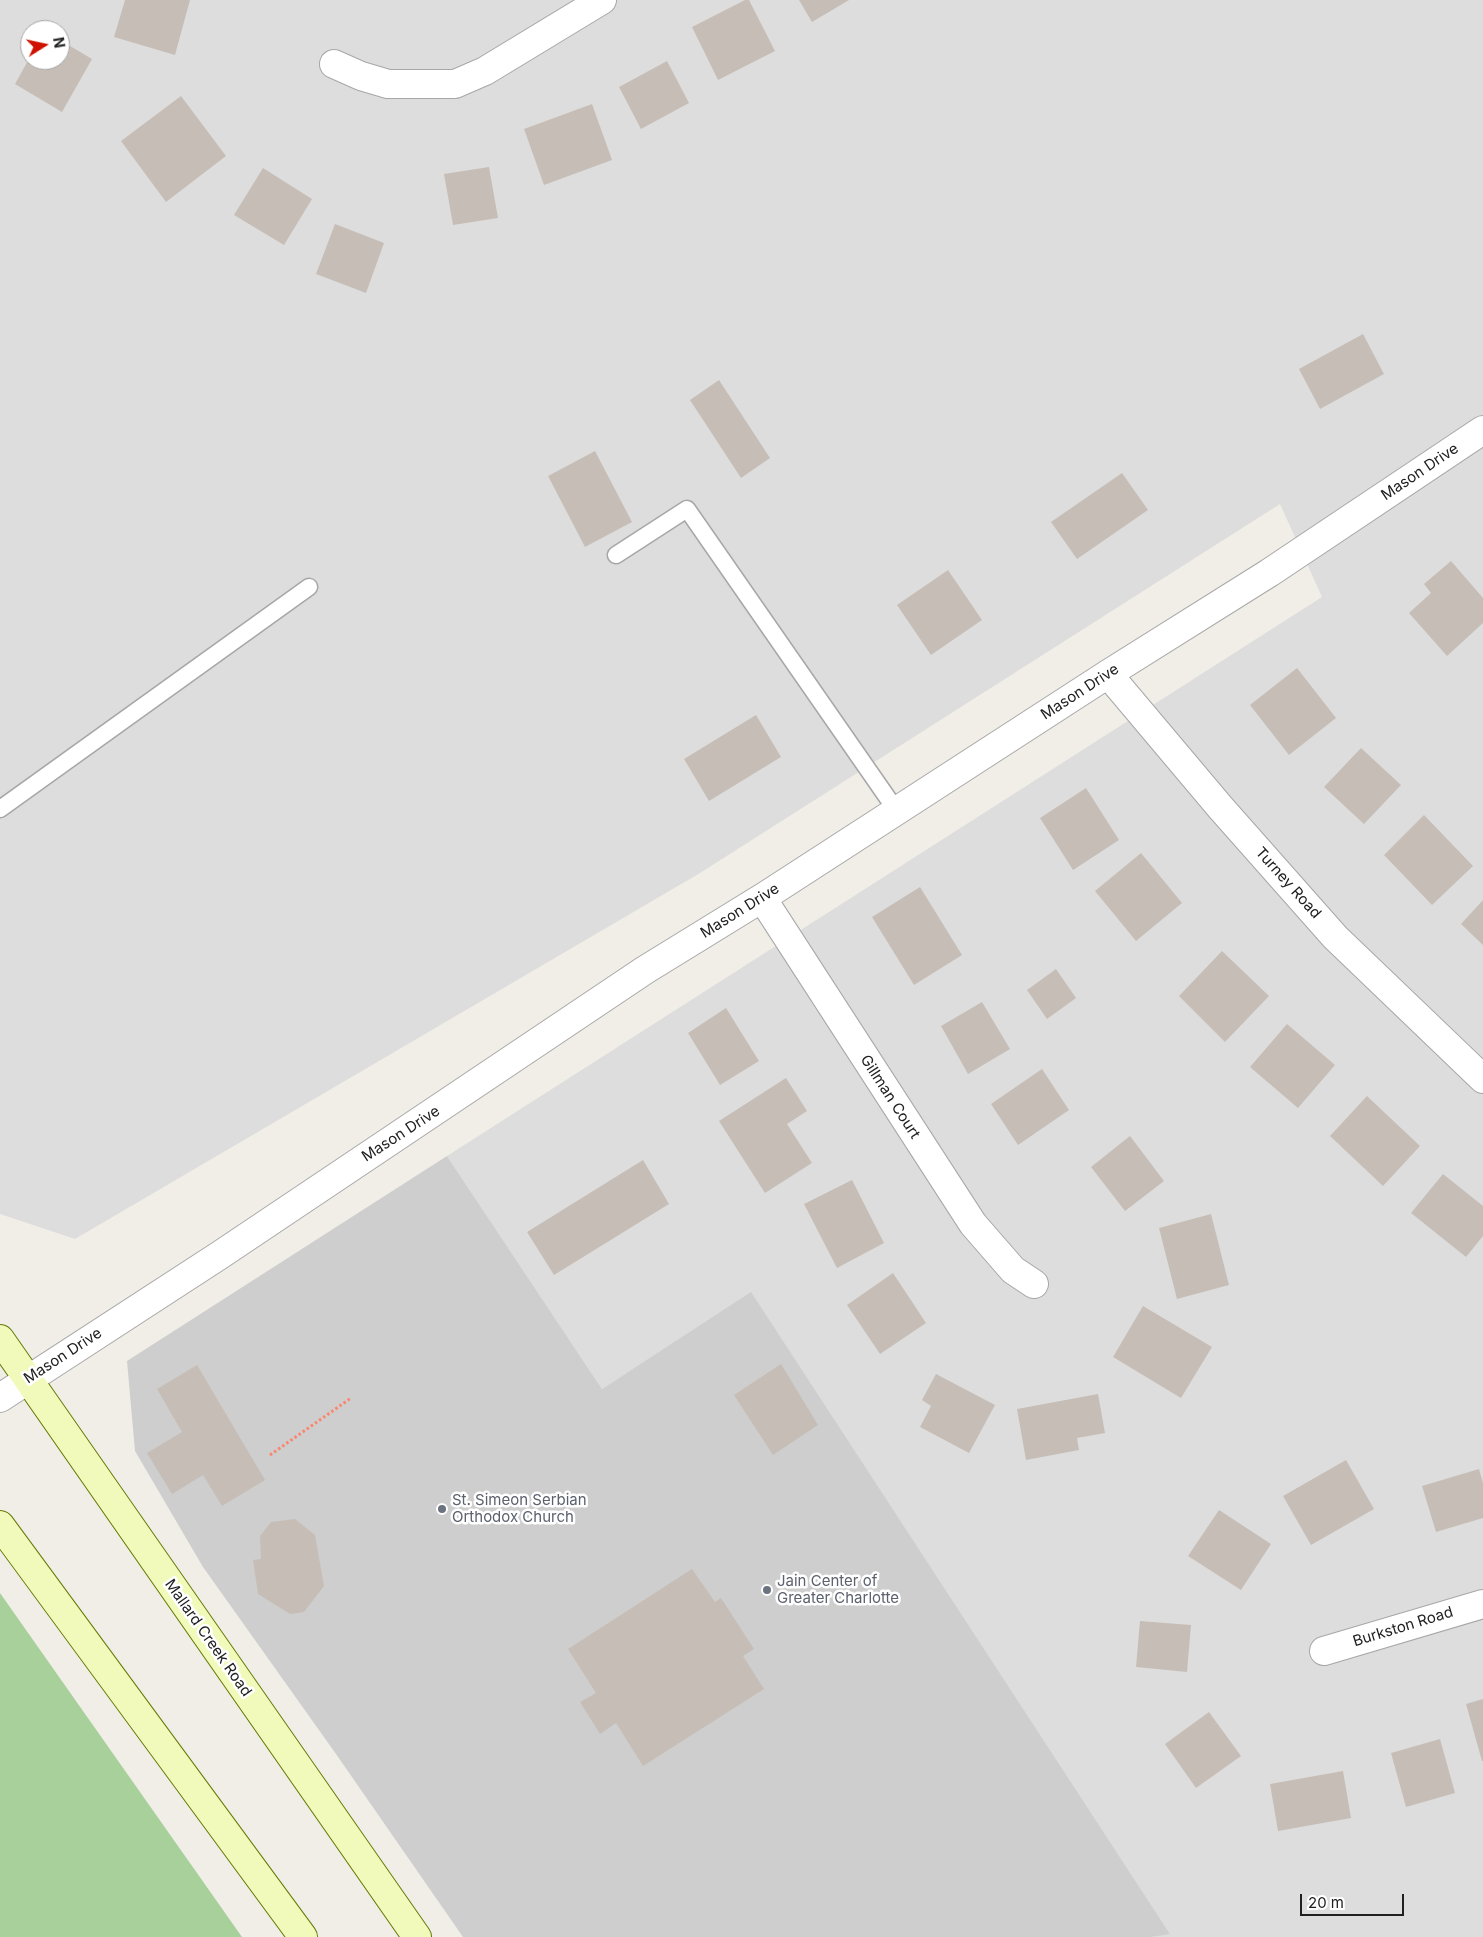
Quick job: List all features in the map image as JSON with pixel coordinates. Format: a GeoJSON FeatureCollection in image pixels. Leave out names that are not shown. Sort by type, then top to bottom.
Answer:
{"type":"FeatureCollection","features":[{"type":"Feature","properties":{"kind":"main road","name":"Mallard Creek Road"},"geometry":{"type":"LineString","coordinates":[[0,1339],[417,1937]]}},
{"type":"Feature","properties":{"kind":"main road"},"geometry":{"type":"LineString","coordinates":[[0,1525],[303,1937]]}},
{"type":"Feature","properties":{"kind":"street"},"geometry":{"type":"LineString","coordinates":[[334,64],[362,76],[388,84],[455,84],[485,71],[602,0]]}},
{"type":"Feature","properties":{"kind":"street","name":"Mason Drive"},"geometry":{"type":"LineString","coordinates":[[0,1398],[220,1255],[645,970],[762,898],[1108,674],[1269,573],[1483,430]]}},
{"type":"Feature","properties":{"kind":"street","name":"Turney Road"},"geometry":{"type":"LineString","coordinates":[[1108,674],[1220,807],[1335,936],[1483,1079]]}},
{"type":"Feature","properties":{"kind":"street","name":"Gillman Court"},"geometry":{"type":"LineString","coordinates":[[762,898],[973,1224],[1013,1270],[1034,1284]]}},
{"type":"Feature","properties":{"kind":"street","name":"Burkston Road"},"geometry":{"type":"LineString","coordinates":[[1324,1651],[1483,1604]]}},
{"type":"Feature","properties":{"kind":"lane"},"geometry":{"type":"LineString","coordinates":[[616,555],[687,509],[896,810]]}},
{"type":"Feature","properties":{"kind":"lane"},"geometry":{"type":"LineString","coordinates":[[0,809],[309,586]]}},
{"type":"Feature","properties":{"kind":"path"},"geometry":{"type":"LineString","coordinates":[[270,1455],[352,1398]]}},
{"type":"Feature","properties":{"kind":"shaded area"},"geometry":{"type":"Polygon","coordinates":[[[0,0],[1483,0],[1483,1937],[1151,1937],[1169,1933],[751,1293],[602,1389],[447,1156],[1322,597],[1280,504],[700,873],[75,1239],[0,1214],[0,0]]]}},
{"type":"Feature","properties":{"kind":"shaded area"},"geometry":{"type":"Polygon","coordinates":[[[447,1156],[602,1389],[751,1292],[1170,1934],[1151,1937],[463,1937],[203,1567],[135,1451],[127,1361],[447,1156]]]}},
{"type":"Feature","properties":{"kind":"green space"},"geometry":{"type":"Polygon","coordinates":[[[0,1593],[242,1937],[0,1937],[0,1593]]]}},
{"type":"Feature","properties":{"kind":"building"},"geometry":{"type":"Polygon","coordinates":[[[125,0],[190,0],[175,55],[114,37],[125,0]]]}},
{"type":"Feature","properties":{"kind":"building"},"geometry":{"type":"Polygon","coordinates":[[[745,0],[749,0],[775,51],[718,80],[692,27],[745,0]]]}},
{"type":"Feature","properties":{"kind":"building"},"geometry":{"type":"Polygon","coordinates":[[[799,0],[849,0],[812,22],[799,0]]]}},
{"type":"Feature","properties":{"kind":"building"},"geometry":{"type":"Polygon","coordinates":[[[70,46],[92,59],[62,112],[15,84],[23,70],[70,70],[70,46]]]}},
{"type":"Feature","properties":{"kind":"building"},"geometry":{"type":"Polygon","coordinates":[[[667,61],[689,103],[641,129],[619,87],[667,61]]]}},
{"type":"Feature","properties":{"kind":"building"},"geometry":{"type":"Polygon","coordinates":[[[181,96],[226,156],[166,202],[121,141],[181,96]]]}},
{"type":"Feature","properties":{"kind":"building"},"geometry":{"type":"Polygon","coordinates":[[[592,104],[612,160],[544,185],[524,129],[592,104]]]}},
{"type":"Feature","properties":{"kind":"building"},"geometry":{"type":"Polygon","coordinates":[[[489,167],[498,218],[453,225],[444,174],[489,167]]]}},
{"type":"Feature","properties":{"kind":"building"},"geometry":{"type":"Polygon","coordinates":[[[263,168],[312,199],[284,245],[234,215],[263,168]]]}},
{"type":"Feature","properties":{"kind":"building"},"geometry":{"type":"Polygon","coordinates":[[[335,224],[384,243],[366,293],[316,274],[335,224]]]}},
{"type":"Feature","properties":{"kind":"building"},"geometry":{"type":"Polygon","coordinates":[[[1363,334],[1384,374],[1320,409],[1299,369],[1363,334]]]}},
{"type":"Feature","properties":{"kind":"building"},"geometry":{"type":"Polygon","coordinates":[[[719,380],[770,458],[741,478],[690,400],[719,380]]]}},
{"type":"Feature","properties":{"kind":"building"},"geometry":{"type":"Polygon","coordinates":[[[595,451],[632,522],[585,547],[548,476],[595,451]]]}},
{"type":"Feature","properties":{"kind":"building"},"geometry":{"type":"Polygon","coordinates":[[[1122,473],[1148,510],[1077,559],[1051,522],[1122,473]]]}},
{"type":"Feature","properties":{"kind":"building"},"geometry":{"type":"Polygon","coordinates":[[[1451,561],[1483,598],[1483,623],[1447,656],[1409,613],[1431,593],[1424,584],[1451,561]]]}},
{"type":"Feature","properties":{"kind":"building"},"geometry":{"type":"Polygon","coordinates":[[[948,570],[982,620],[931,655],[897,605],[948,570]]]}},
{"type":"Feature","properties":{"kind":"building"},"geometry":{"type":"Polygon","coordinates":[[[1297,668],[1336,718],[1289,755],[1250,705],[1297,668]]]}},
{"type":"Feature","properties":{"kind":"building"},"geometry":{"type":"Polygon","coordinates":[[[756,715],[781,757],[709,801],[684,759],[756,715]]]}},
{"type":"Feature","properties":{"kind":"building"},"geometry":{"type":"Polygon","coordinates":[[[1361,748],[1401,785],[1364,824],[1324,787],[1361,748]]]}},
{"type":"Feature","properties":{"kind":"building"},"geometry":{"type":"Polygon","coordinates":[[[1086,788],[1119,840],[1073,870],[1040,818],[1086,788]]]}},
{"type":"Feature","properties":{"kind":"building"},"geometry":{"type":"Polygon","coordinates":[[[1424,815],[1473,866],[1432,905],[1384,855],[1424,815]]]}},
{"type":"Feature","properties":{"kind":"building"},"geometry":{"type":"Polygon","coordinates":[[[1141,853],[1182,903],[1136,941],[1095,891],[1141,853]]]}},
{"type":"Feature","properties":{"kind":"building"},"geometry":{"type":"Polygon","coordinates":[[[920,887],[962,955],[914,985],[872,917],[920,887]]]}},
{"type":"Feature","properties":{"kind":"building"},"geometry":{"type":"Polygon","coordinates":[[[1483,900],[1483,945],[1461,924],[1483,900]]]}},
{"type":"Feature","properties":{"kind":"building"},"geometry":{"type":"Polygon","coordinates":[[[1222,951],[1269,996],[1225,1042],[1179,996],[1222,951]]]}},
{"type":"Feature","properties":{"kind":"building"},"geometry":{"type":"Polygon","coordinates":[[[1056,969],[1076,998],[1047,1019],[1027,990],[1056,969]]]}},
{"type":"Feature","properties":{"kind":"building"},"geometry":{"type":"Polygon","coordinates":[[[982,1002],[1010,1049],[968,1074],[941,1026],[982,1002]]]}},
{"type":"Feature","properties":{"kind":"building"},"geometry":{"type":"Polygon","coordinates":[[[726,1008],[759,1061],[720,1085],[688,1033],[726,1008]]]}},
{"type":"Feature","properties":{"kind":"building"},"geometry":{"type":"Polygon","coordinates":[[[1287,1024],[1335,1065],[1298,1108],[1250,1067],[1287,1024]]]}},
{"type":"Feature","properties":{"kind":"building"},"geometry":{"type":"Polygon","coordinates":[[[1042,1069],[1069,1110],[1018,1145],[991,1104],[1042,1069]]]}},
{"type":"Feature","properties":{"kind":"building"},"geometry":{"type":"Polygon","coordinates":[[[786,1078],[807,1111],[787,1124],[812,1163],[765,1193],[719,1121],[786,1078]]]}},
{"type":"Feature","properties":{"kind":"building"},"geometry":{"type":"Polygon","coordinates":[[[1367,1096],[1420,1146],[1383,1186],[1330,1136],[1367,1096]]]}},
{"type":"Feature","properties":{"kind":"building"},"geometry":{"type":"Polygon","coordinates":[[[1130,1136],[1164,1181],[1125,1211],[1091,1167],[1130,1136]]]}},
{"type":"Feature","properties":{"kind":"building"},"geometry":{"type":"Polygon","coordinates":[[[643,1160],[669,1204],[554,1275],[527,1232],[643,1160]]]}},
{"type":"Feature","properties":{"kind":"building"},"geometry":{"type":"Polygon","coordinates":[[[1443,1174],[1483,1206],[1483,1236],[1466,1257],[1411,1213],[1443,1174]]]}},
{"type":"Feature","properties":{"kind":"building"},"geometry":{"type":"Polygon","coordinates":[[[852,1180],[884,1243],[837,1268],[804,1204],[852,1180]]]}},
{"type":"Feature","properties":{"kind":"building"},"geometry":{"type":"Polygon","coordinates":[[[1211,1214],[1229,1285],[1177,1299],[1159,1228],[1211,1214]]]}},
{"type":"Feature","properties":{"kind":"building"},"geometry":{"type":"Polygon","coordinates":[[[893,1273],[926,1323],[880,1354],[847,1305],[893,1273]]]}},
{"type":"Feature","properties":{"kind":"building"},"geometry":{"type":"Polygon","coordinates":[[[1143,1306],[1212,1347],[1181,1398],[1113,1357],[1143,1306]]]}},
{"type":"Feature","properties":{"kind":"building"},"geometry":{"type":"Polygon","coordinates":[[[781,1364],[818,1425],[773,1455],[734,1395],[781,1364]]]}},
{"type":"Feature","properties":{"kind":"building"},"geometry":{"type":"Polygon","coordinates":[[[197,1365],[265,1480],[222,1506],[203,1475],[172,1494],[147,1453],[182,1432],[157,1389],[197,1365]]]}},
{"type":"Feature","properties":{"kind":"building"},"geometry":{"type":"Polygon","coordinates":[[[936,1374],[995,1405],[969,1453],[920,1427],[931,1406],[922,1400],[936,1374]]]}},
{"type":"Feature","properties":{"kind":"building"},"geometry":{"type":"Polygon","coordinates":[[[1098,1394],[1105,1433],[1077,1438],[1079,1450],[1026,1460],[1017,1409],[1098,1394]]]}},
{"type":"Feature","properties":{"kind":"building"},"geometry":{"type":"Polygon","coordinates":[[[1346,1460],[1374,1509],[1311,1545],[1283,1496],[1346,1460]]]}},
{"type":"Feature","properties":{"kind":"building"},"geometry":{"type":"Polygon","coordinates":[[[1479,1469],[1483,1483],[1483,1518],[1436,1532],[1422,1486],[1479,1469]]]}},
{"type":"Feature","properties":{"kind":"building"},"geometry":{"type":"Polygon","coordinates":[[[1219,1510],[1271,1544],[1241,1590],[1188,1556],[1219,1510]]]}},
{"type":"Feature","properties":{"kind":"building"},"geometry":{"type":"Polygon","coordinates":[[[295,1519],[315,1535],[324,1586],[304,1612],[290,1614],[258,1594],[253,1560],[261,1559],[260,1536],[271,1522],[295,1519]]]}},
{"type":"Feature","properties":{"kind":"building"},"geometry":{"type":"Polygon","coordinates":[[[692,1569],[715,1602],[721,1598],[754,1649],[743,1656],[764,1689],[643,1766],[616,1723],[600,1734],[580,1702],[596,1693],[568,1649],[692,1569]]]}},
{"type":"Feature","properties":{"kind":"building"},"geometry":{"type":"Polygon","coordinates":[[[1140,1621],[1191,1625],[1187,1672],[1136,1667],[1140,1621]]]}},
{"type":"Feature","properties":{"kind":"building"},"geometry":{"type":"Polygon","coordinates":[[[1483,1699],[1483,1761],[1482,1761],[1466,1704],[1483,1699]]]}},
{"type":"Feature","properties":{"kind":"building"},"geometry":{"type":"Polygon","coordinates":[[[1209,1712],[1241,1756],[1196,1788],[1165,1744],[1209,1712]]]}},
{"type":"Feature","properties":{"kind":"building"},"geometry":{"type":"Polygon","coordinates":[[[1440,1739],[1455,1793],[1406,1807],[1391,1753],[1440,1739]]]}},
{"type":"Feature","properties":{"kind":"building"},"geometry":{"type":"Polygon","coordinates":[[[1343,1771],[1351,1818],[1278,1831],[1270,1784],[1343,1771]]]}},
{"type":"Feature","properties":{"kind":"place","name":"St. Simeon Serbian Orthodox Church"},"geometry":{"type":"Point","coordinates":[442,1509]}},
{"type":"Feature","properties":{"kind":"place","name":"Jain Center of Greater Charlotte"},"geometry":{"type":"Point","coordinates":[767,1590]}}]}
